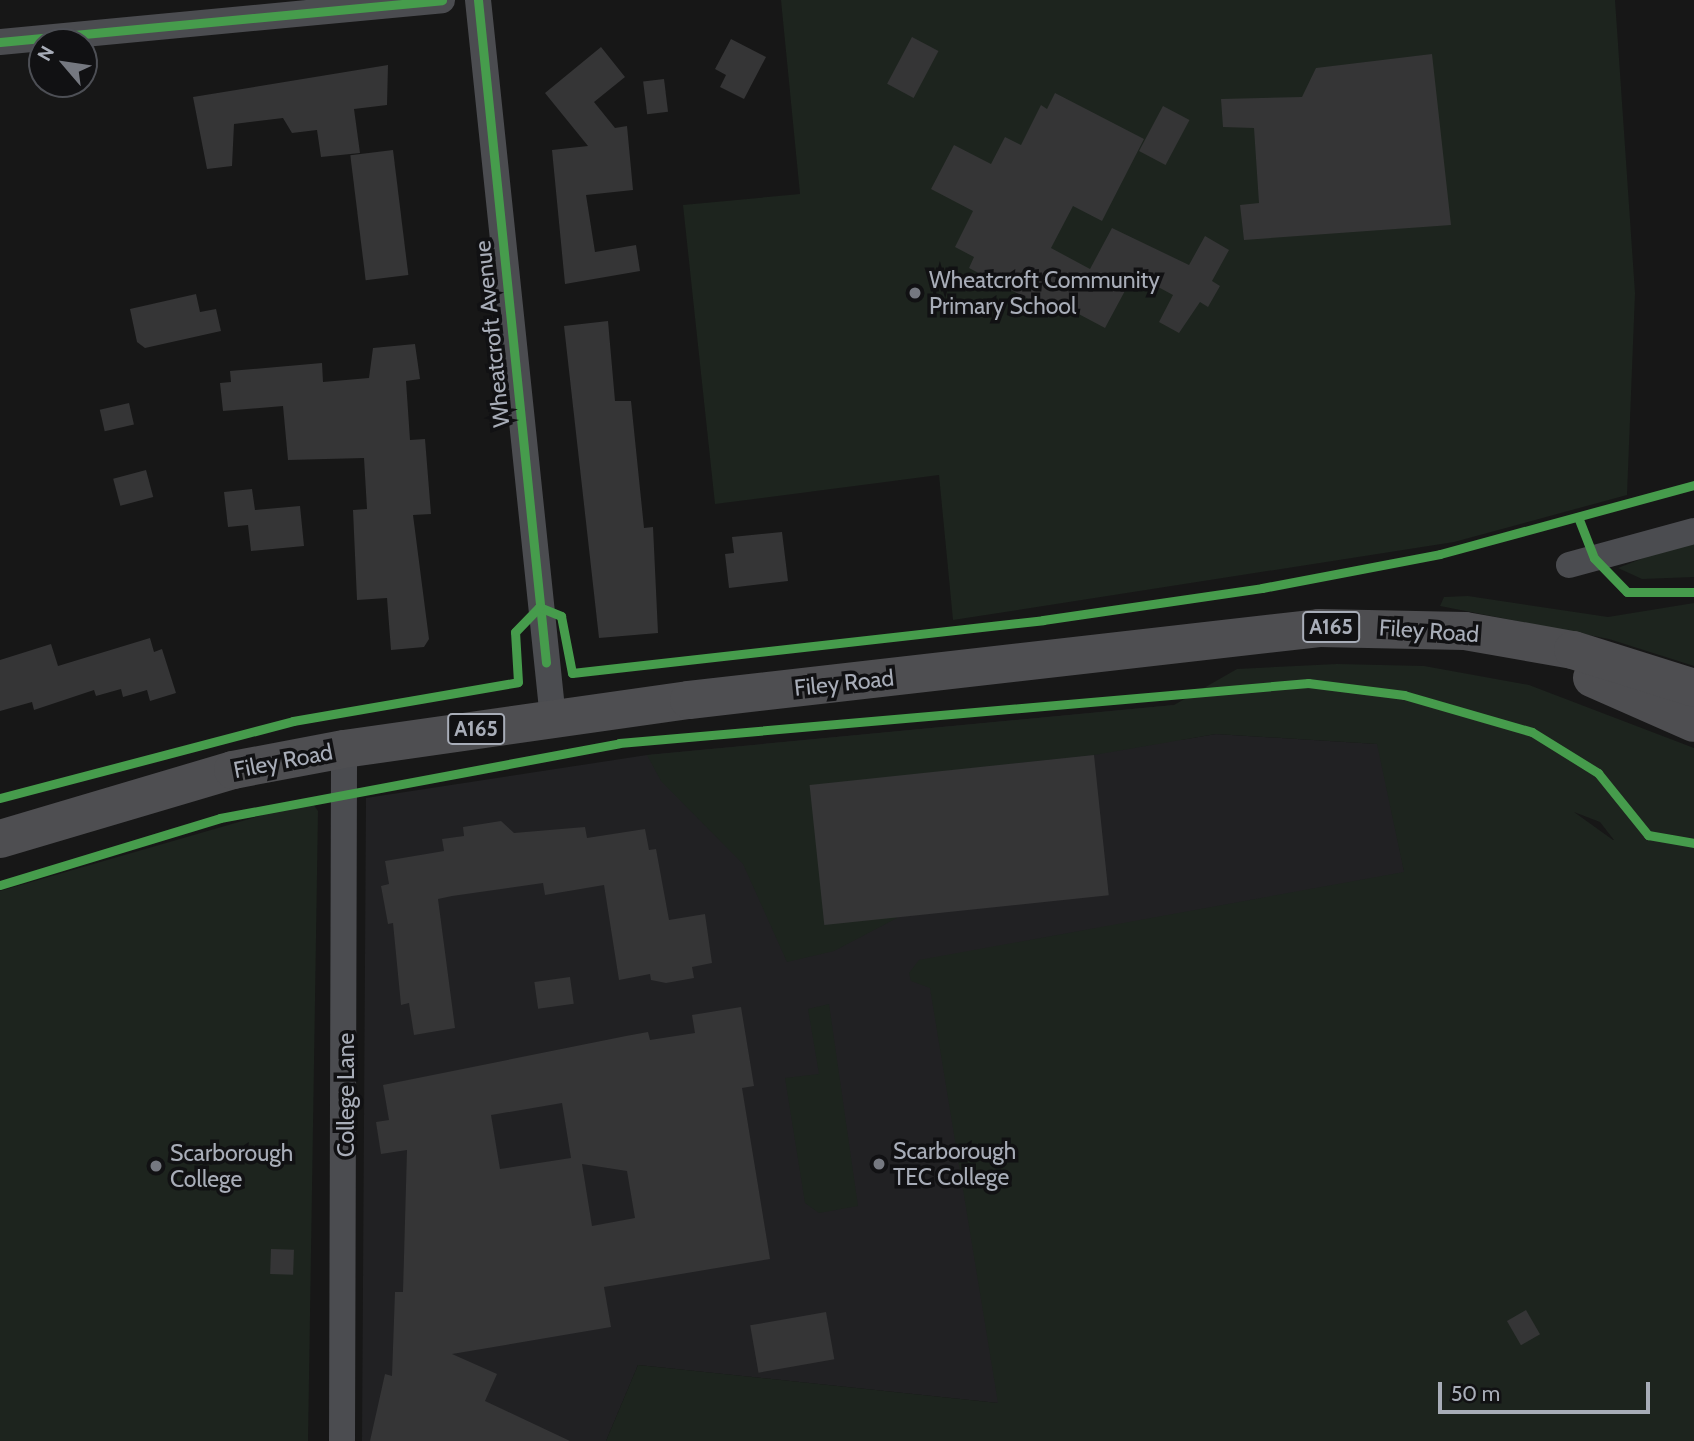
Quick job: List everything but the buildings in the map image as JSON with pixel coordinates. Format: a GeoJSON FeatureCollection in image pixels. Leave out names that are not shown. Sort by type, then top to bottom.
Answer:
{"type":"FeatureCollection","features":[{"type":"Feature","properties":{"kind":"highway","name":"Filey Road"},"geometry":{"type":"LineString","coordinates":[[0,839],[233,770],[344,749],[553,719],[1222,637],[1398,625],[1573,650],[1694,688]]}},
{"type":"Feature","properties":{"kind":"highway"},"geometry":{"type":"LineString","coordinates":[[962,670],[1068,675],[1422,643],[1595,679],[1694,723]]}},
{"type":"Feature","properties":{"kind":"street"},"geometry":{"type":"LineString","coordinates":[[0,42],[442,0]]}},
{"type":"Feature","properties":{"kind":"street","name":"Wheatcroft Avenue"},"geometry":{"type":"LineString","coordinates":[[478,0],[553,719]]}},
{"type":"Feature","properties":{"kind":"street"},"geometry":{"type":"LineString","coordinates":[[1569,565],[1694,531]]}},
{"type":"Feature","properties":{"kind":"street","name":"College Lane"},"geometry":{"type":"LineString","coordinates":[[342,1441],[344,749]]}},
{"type":"Feature","properties":{"kind":"shaded area"},"geometry":{"type":"Polygon","coordinates":[[[781,0],[1615,0],[1635,293],[1627,495],[1454,542],[953,620],[939,475],[715,504],[683,205],[800,194],[781,0]]]}},
{"type":"Feature","properties":{"kind":"shaded area"},"geometry":{"type":"Polygon","coordinates":[[[1694,538],[1694,577],[1642,579],[1618,568],[1694,538]]]}},
{"type":"Feature","properties":{"kind":"shaded area"},"geometry":{"type":"Polygon","coordinates":[[[1468,596],[1608,617],[1694,603],[1694,666],[1609,639],[1440,606],[1444,597],[1468,596]]]}},
{"type":"Feature","properties":{"kind":"shaded area"},"geometry":{"type":"Polygon","coordinates":[[[1337,664],[1424,666],[1529,685],[1694,748],[1694,1441],[606,1441],[638,1365],[998,1403],[930,988],[911,981],[909,973],[919,960],[1404,872],[1377,744],[1216,734],[1094,755],[811,786],[897,918],[834,951],[787,962],[743,864],[661,781],[647,755],[1174,705],[1237,669],[1337,664]],[[1574,812],[1614,840],[1600,822],[1574,812]]]}},
{"type":"Feature","properties":{"kind":"shaded area"},"geometry":{"type":"Polygon","coordinates":[[[1174,705],[1180,740],[1216,734],[1378,744],[1496,1316],[998,1403],[638,1365],[606,1441],[362,1441],[366,798],[647,755],[1174,705]]]}},
{"type":"Feature","properties":{"kind":"shaded area","name":"Scarborough College"},"geometry":{"type":"Polygon","coordinates":[[[311,801],[318,811],[308,1441],[0,1441],[0,891],[311,801]]]}},
{"type":"Feature","properties":{"kind":"shaded area"},"geometry":{"type":"Polygon","coordinates":[[[829,1004],[858,1206],[819,1213],[805,1203],[785,1078],[819,1074],[808,1009],[829,1004]]]}},
{"type":"Feature","properties":{"kind":"cycle path"},"geometry":{"type":"LineString","coordinates":[[0,42],[442,0]]}},
{"type":"Feature","properties":{"kind":"cycle path"},"geometry":{"type":"LineString","coordinates":[[478,0],[546,663]]}},
{"type":"Feature","properties":{"kind":"cycle path"},"geometry":{"type":"LineString","coordinates":[[539,607],[561,616],[572,673],[1043,620],[1262,588],[1440,554],[1694,485]]}},
{"type":"Feature","properties":{"kind":"cycle path"},"geometry":{"type":"LineString","coordinates":[[1578,517],[1594,558],[1627,592],[1694,592]]}},
{"type":"Feature","properties":{"kind":"cycle path"},"geometry":{"type":"LineString","coordinates":[[0,798],[293,721],[518,682],[515,632],[539,607]]}},
{"type":"Feature","properties":{"kind":"cycle path"},"geometry":{"type":"LineString","coordinates":[[0,885],[220,818],[619,743],[1308,683],[1404,695],[1532,732],[1598,773],[1648,835],[1694,843]]}},
{"type":"Feature","properties":{"kind":"place","name":"Wheatcroft Community Primary School"},"geometry":{"type":"Point","coordinates":[915,293]}},
{"type":"Feature","properties":{"kind":"place","name":"Scarborough TEC College"},"geometry":{"type":"Point","coordinates":[879,1164]}},
{"type":"Feature","properties":{"kind":"place","name":"Scarborough College"},"geometry":{"type":"Point","coordinates":[156,1166]}}]}
